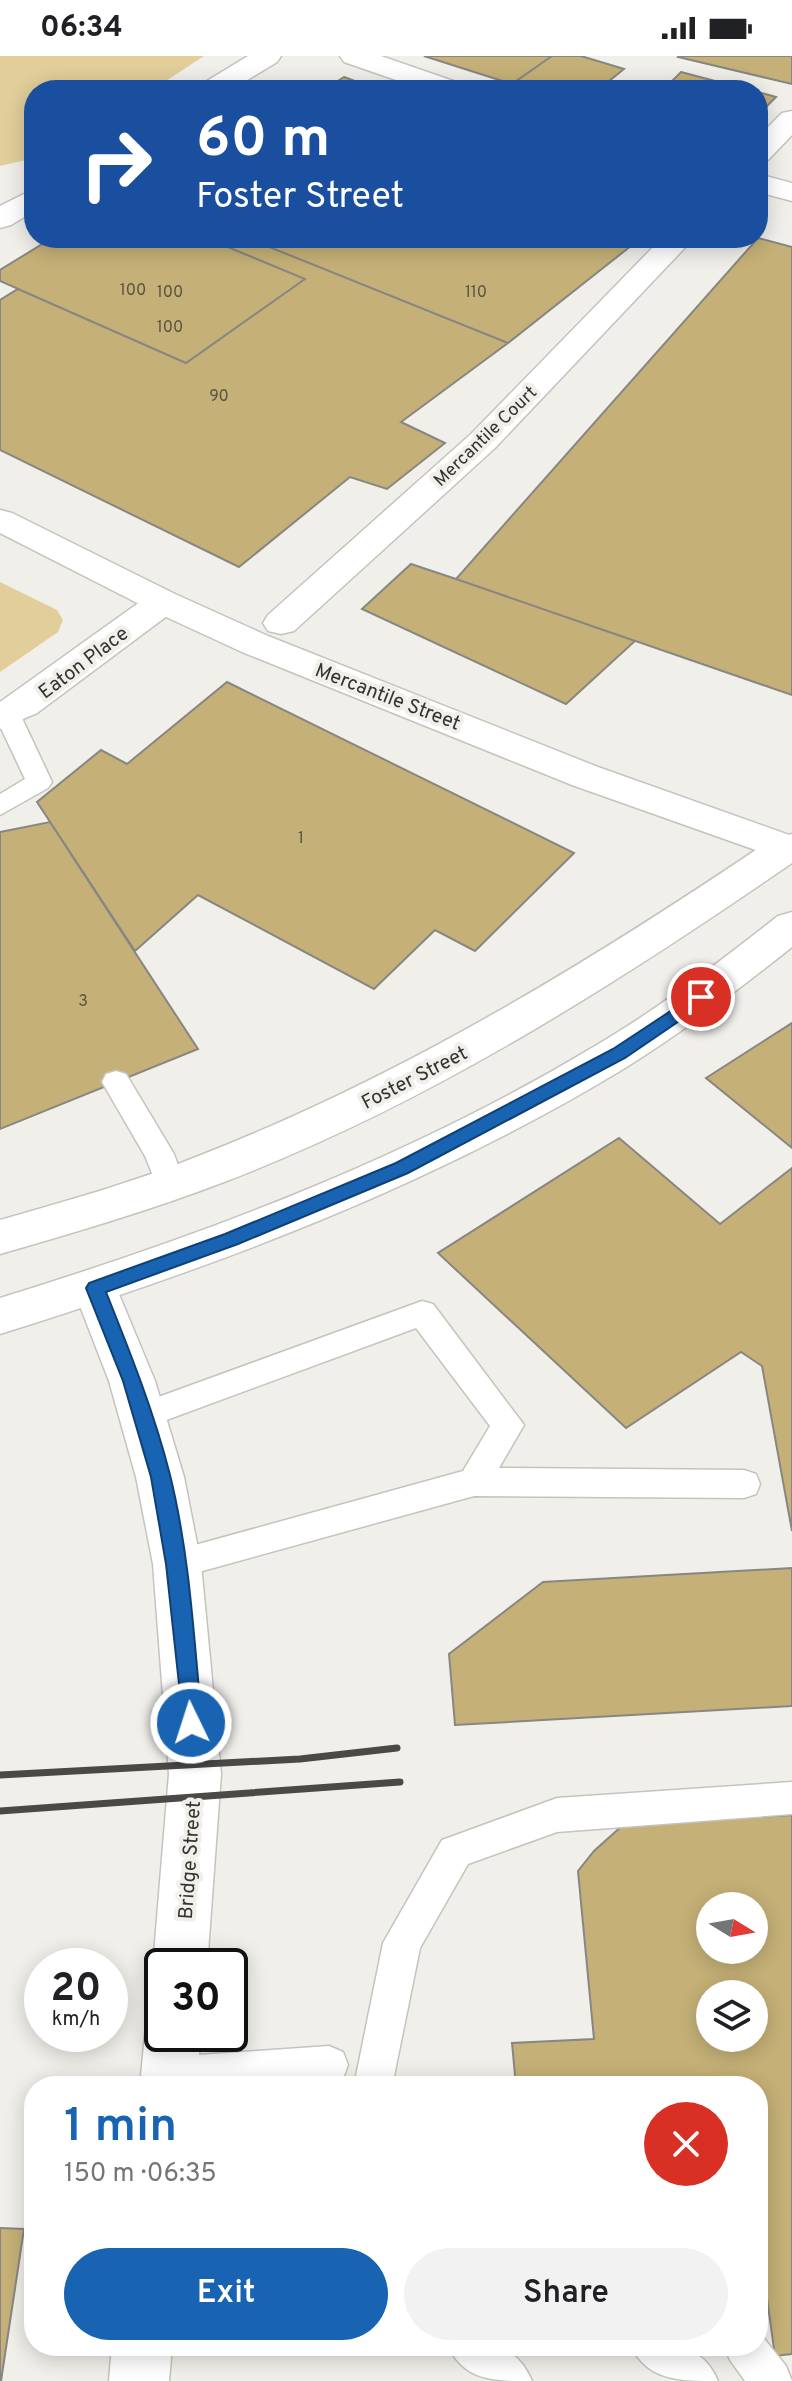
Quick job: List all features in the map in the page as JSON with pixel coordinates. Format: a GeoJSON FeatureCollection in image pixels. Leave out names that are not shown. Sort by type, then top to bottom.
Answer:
{"type":"FeatureCollection","features":[{"type":"Feature","properties":{"kind":"street"},"geometry":{"type":"LineString","coordinates":[[228,80],[267,56]]}},
{"type":"Feature","properties":{"kind":"street"},"geometry":{"type":"LineString","coordinates":[[354,56],[423,80]]}},
{"type":"Feature","properties":{"kind":"street"},"geometry":{"type":"LineString","coordinates":[[768,144],[792,119]]}},
{"type":"Feature","properties":{"kind":"street"},"geometry":{"type":"LineString","coordinates":[[768,186],[792,192]]}},
{"type":"Feature","properties":{"kind":"street"},"geometry":{"type":"LineString","coordinates":[[0,219],[24,204]]}},
{"type":"Feature","properties":{"kind":"street","name":"Mercantile Court"},"geometry":{"type":"LineString","coordinates":[[281,623],[483,441],[669,248]]}},
{"type":"Feature","properties":{"kind":"street","name":"Mercantile Street"},"geometry":{"type":"LineString","coordinates":[[0,520],[163,602],[255,644],[585,776],[790,847]]}},
{"type":"Feature","properties":{"kind":"street","name":"Eaton Place"},"geometry":{"type":"LineString","coordinates":[[4,716],[24,705],[163,602]]}},
{"type":"Feature","properties":{"kind":"street","name":"Foster Street"},"geometry":{"type":"LineString","coordinates":[[0,1237],[75,1218],[170,1185],[393,1090],[480,1043],[790,847]]}},
{"type":"Feature","properties":{"kind":"street"},"geometry":{"type":"LineString","coordinates":[[0,1316],[95,1288],[231,1239],[402,1168],[619,1053],[744,967],[792,926]]}},
{"type":"Feature","properties":{"kind":"street","name":"Bridge Street"},"geometry":{"type":"LineString","coordinates":[[95,1288],[132,1381],[160,1477],[177,1564],[195,1774],[181,1948]]}},
{"type":"Feature","properties":{"kind":"street"},"geometry":{"type":"LineString","coordinates":[[139,2381],[141,2356]]}},
{"type":"Feature","properties":{"kind":"lane"},"geometry":{"type":"LineString","coordinates":[[0,806],[39,782],[4,716]]}},
{"type":"Feature","properties":{"kind":"lane"},"geometry":{"type":"LineString","coordinates":[[116,1082],[159,1154],[170,1185]]}},
{"type":"Feature","properties":{"kind":"lane"},"geometry":{"type":"LineString","coordinates":[[142,1416],[422,1313],[508,1425],[474,1482]]}},
{"type":"Feature","properties":{"kind":"lane"},"geometry":{"type":"LineString","coordinates":[[177,1564],[474,1482],[744,1484]]}},
{"type":"Feature","properties":{"kind":"lane"},"geometry":{"type":"LineString","coordinates":[[375,2076],[402,1943],[455,1852],[557,1815],[792,1798]]}},
{"type":"Feature","properties":{"kind":"lane"},"geometry":{"type":"LineString","coordinates":[[170,2065],[329,2065]]}},
{"type":"Feature","properties":{"kind":"lane"},"geometry":{"type":"LineString","coordinates":[[480,2356],[511,2381]]}},
{"type":"Feature","properties":{"kind":"lane"},"geometry":{"type":"LineString","coordinates":[[664,2356],[697,2381]]}},
{"type":"Feature","properties":{"kind":"lane"},"geometry":{"type":"LineString","coordinates":[[752,2356],[771,2381]]}},
{"type":"Feature","properties":{"kind":"shaded area"},"geometry":{"type":"Polygon","coordinates":[[[0,56],[204,56],[167,80],[24,80],[24,160],[0,166],[0,56]]]}},
{"type":"Feature","properties":{"kind":"shaded area"},"geometry":{"type":"Polygon","coordinates":[[[0,582],[57,610],[63,620],[58,632],[0,672],[0,582]]]}},
{"type":"Feature","properties":{"kind":"building"},"geometry":{"type":"Polygon","coordinates":[[[424,56],[552,56],[518,80],[499,80],[424,56]]]}},
{"type":"Feature","properties":{"kind":"building"},"geometry":{"type":"Polygon","coordinates":[[[552,56],[581,56],[624,69],[610,80],[518,80],[552,56]]]}},
{"type":"Feature","properties":{"kind":"building"},"geometry":{"type":"Polygon","coordinates":[[[792,56],[792,84],[678,57],[792,56]]]}},
{"type":"Feature","properties":{"kind":"building"},"geometry":{"type":"Polygon","coordinates":[[[681,72],[711,80],[673,80],[681,72]]]}},
{"type":"Feature","properties":{"kind":"building"},"geometry":{"type":"Polygon","coordinates":[[[768,95],[776,97],[768,105],[768,95]]]}},
{"type":"Feature","properties":{"kind":"building"},"geometry":{"type":"Polygon","coordinates":[[[768,241],[792,247],[792,695],[456,579],[749,248],[768,248],[768,241]]]}},
{"type":"Feature","properties":{"kind":"building"},"geometry":{"type":"Polygon","coordinates":[[[36,248],[230,248],[305,279],[186,363],[0,281],[0,270],[36,248]]]}},
{"type":"Feature","properties":{"kind":"building"},"geometry":{"type":"Polygon","coordinates":[[[230,248],[272,248],[508,343],[401,422],[445,443],[387,489],[350,477],[239,567],[0,450],[0,300],[18,289],[186,363],[305,279],[230,248]]]}},
{"type":"Feature","properties":{"kind":"building"},"geometry":{"type":"Polygon","coordinates":[[[272,248],[628,248],[508,343],[272,248]]]}},
{"type":"Feature","properties":{"kind":"building"},"geometry":{"type":"Polygon","coordinates":[[[411,564],[635,641],[566,704],[362,609],[411,564]]]}},
{"type":"Feature","properties":{"kind":"building"},"geometry":{"type":"Polygon","coordinates":[[[227,682],[574,853],[475,951],[435,930],[374,989],[198,895],[135,951],[37,802],[101,750],[127,764],[227,682]]]}},
{"type":"Feature","properties":{"kind":"building"},"geometry":{"type":"Polygon","coordinates":[[[50,822],[198,1049],[0,1129],[0,832],[50,822]]]}},
{"type":"Feature","properties":{"kind":"building"},"geometry":{"type":"Polygon","coordinates":[[[792,1023],[792,1148],[706,1078],[792,1023]]]}},
{"type":"Feature","properties":{"kind":"building"},"geometry":{"type":"Polygon","coordinates":[[[619,1138],[720,1224],[792,1168],[792,1531],[762,1366],[741,1352],[626,1428],[438,1253],[619,1138]]]}},
{"type":"Feature","properties":{"kind":"building"},"geometry":{"type":"Polygon","coordinates":[[[792,1568],[792,1706],[455,1725],[449,1654],[543,1582],[792,1568]]]}},
{"type":"Feature","properties":{"kind":"building"},"geometry":{"type":"Polygon","coordinates":[[[792,1815],[792,2354],[775,2356],[768,2306],[768,2076],[515,2076],[512,2043],[594,2039],[578,1871],[594,1851],[623,1825],[792,1815]]]}},
{"type":"Feature","properties":{"kind":"building"},"geometry":{"type":"Polygon","coordinates":[[[0,2228],[24,2229],[1,2381],[0,2381],[0,2228]]]}},
{"type":"Feature","properties":{"kind":"railway"},"geometry":{"type":"LineString","coordinates":[[0,1775],[300,1759],[397,1748]]}},
{"type":"Feature","properties":{"kind":"railway"},"geometry":{"type":"LineString","coordinates":[[0,1811],[400,1782]]}},
{"type":"Feature","properties":{"kind":"route"},"geometry":{"type":"LineString","coordinates":[[191,1723],[177,1564],[160,1477],[132,1381],[95,1288],[231,1239],[402,1168],[619,1053],[701,997]]}}]}
